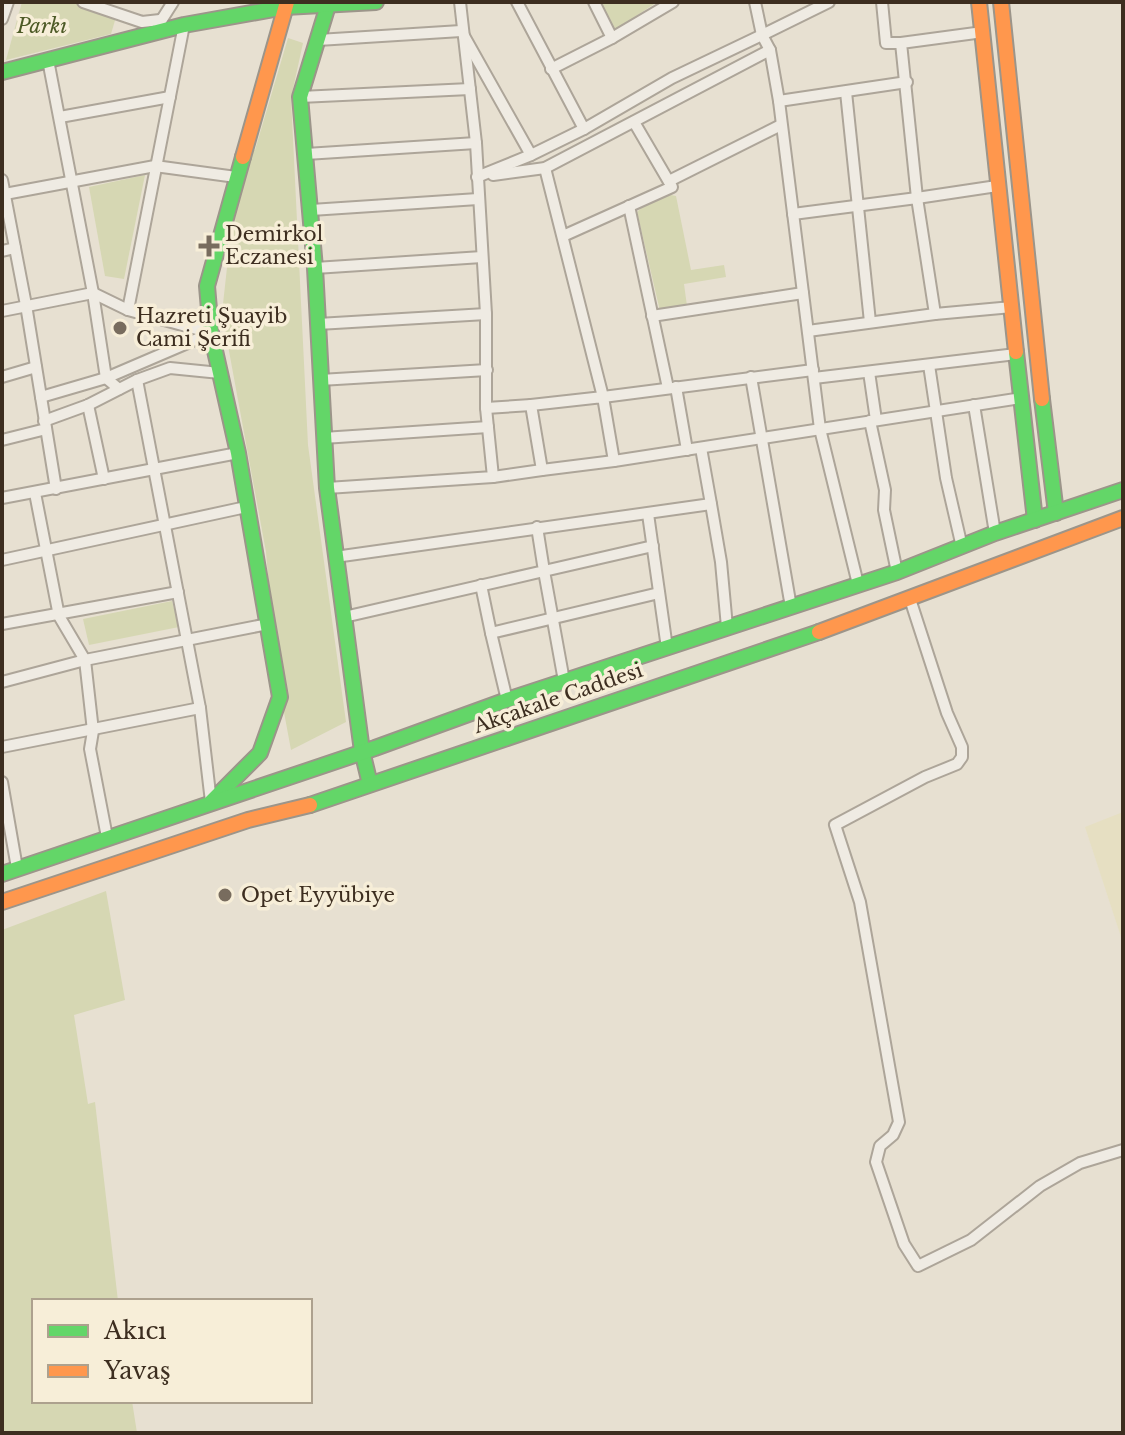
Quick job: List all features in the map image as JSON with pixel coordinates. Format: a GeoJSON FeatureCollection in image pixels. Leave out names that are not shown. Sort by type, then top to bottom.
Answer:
{"type":"FeatureCollection","features":[{"type":"Feature","properties":{"kind":"main road"},"geometry":{"type":"LineString","coordinates":[[2,72],[157,27],[184,25],[286,4],[376,2]]}},
{"type":"Feature","properties":{"kind":"main road"},"geometry":{"type":"LineString","coordinates":[[979,2],[1035,520]]}},
{"type":"Feature","properties":{"kind":"main road"},"geometry":{"type":"LineString","coordinates":[[1001,2],[1056,513]]}},
{"type":"Feature","properties":{"kind":"main road"},"geometry":{"type":"LineString","coordinates":[[211,802],[260,753],[280,697],[238,453],[211,333],[207,286],[286,4]]}},
{"type":"Feature","properties":{"kind":"main road"},"geometry":{"type":"LineString","coordinates":[[328,4],[300,97],[311,210],[327,488],[362,751],[370,784]]}},
{"type":"Feature","properties":{"kind":"main road","name":"Akçakale Caddesi"},"geometry":{"type":"LineString","coordinates":[[2,874],[507,700],[897,572],[995,533],[1123,490]]}},
{"type":"Feature","properties":{"kind":"main road","name":"Akçakale Caddesi"},"geometry":{"type":"LineString","coordinates":[[2,902],[248,820],[295,810],[910,599],[1123,518]]}},
{"type":"Feature","properties":{"kind":"street"},"geometry":{"type":"LineString","coordinates":[[2,19],[8,2]]}},
{"type":"Feature","properties":{"kind":"street"},"geometry":{"type":"LineString","coordinates":[[83,2],[157,27],[173,2]]}},
{"type":"Feature","properties":{"kind":"street"},"geometry":{"type":"LineString","coordinates":[[460,2],[476,143],[486,314],[486,408],[493,477]]}},
{"type":"Feature","properties":{"kind":"street"},"geometry":{"type":"LineString","coordinates":[[517,2],[584,129]]}},
{"type":"Feature","properties":{"kind":"street"},"geometry":{"type":"LineString","coordinates":[[594,2],[612,38]]}},
{"type":"Feature","properties":{"kind":"street"},"geometry":{"type":"LineString","coordinates":[[551,69],[673,2]]}},
{"type":"Feature","properties":{"kind":"street"},"geometry":{"type":"LineString","coordinates":[[755,2],[762,35],[770,50],[779,101],[820,429],[858,584]]}},
{"type":"Feature","properties":{"kind":"street"},"geometry":{"type":"LineString","coordinates":[[477,177],[584,129],[672,78],[829,2]]}},
{"type":"Feature","properties":{"kind":"street"},"geometry":{"type":"LineString","coordinates":[[882,2],[886,43],[983,32]]}},
{"type":"Feature","properties":{"kind":"street"},"geometry":{"type":"LineString","coordinates":[[128,310],[184,25]]}},
{"type":"Feature","properties":{"kind":"street"},"geometry":{"type":"LineString","coordinates":[[318,40],[461,31]]}},
{"type":"Feature","properties":{"kind":"street"},"geometry":{"type":"LineString","coordinates":[[461,31],[531,155]]}},
{"type":"Feature","properties":{"kind":"street"},"geometry":{"type":"LineString","coordinates":[[901,43],[917,198],[935,314]]}},
{"type":"Feature","properties":{"kind":"street"},"geometry":{"type":"LineString","coordinates":[[477,177],[545,168],[770,50]]}},
{"type":"Feature","properties":{"kind":"street"},"geometry":{"type":"LineString","coordinates":[[48,60],[93,293],[106,378],[119,389]]}},
{"type":"Feature","properties":{"kind":"street"},"geometry":{"type":"LineString","coordinates":[[779,101],[907,82]]}},
{"type":"Feature","properties":{"kind":"street"},"geometry":{"type":"LineString","coordinates":[[300,97],[470,89]]}},
{"type":"Feature","properties":{"kind":"street"},"geometry":{"type":"LineString","coordinates":[[846,92],[870,322]]}},
{"type":"Feature","properties":{"kind":"street"},"geometry":{"type":"LineString","coordinates":[[60,117],[170,97]]}},
{"type":"Feature","properties":{"kind":"street"},"geometry":{"type":"LineString","coordinates":[[563,236],[672,187],[634,122]]}},
{"type":"Feature","properties":{"kind":"street"},"geometry":{"type":"LineString","coordinates":[[669,181],[781,125]]}},
{"type":"Feature","properties":{"kind":"street"},"geometry":{"type":"LineString","coordinates":[[306,154],[476,143]]}},
{"type":"Feature","properties":{"kind":"street"},"geometry":{"type":"LineString","coordinates":[[56,489],[3,185],[71,181],[155,166],[236,177]]}},
{"type":"Feature","properties":{"kind":"street"},"geometry":{"type":"LineString","coordinates":[[545,168],[603,397],[614,461]]}},
{"type":"Feature","properties":{"kind":"street"},"geometry":{"type":"LineString","coordinates":[[793,214],[997,186]]}},
{"type":"Feature","properties":{"kind":"street"},"geometry":{"type":"LineString","coordinates":[[311,210],[478,199]]}},
{"type":"Feature","properties":{"kind":"street"},"geometry":{"type":"LineString","coordinates":[[629,206],[652,316],[687,450]]}},
{"type":"Feature","properties":{"kind":"street"},"geometry":{"type":"LineString","coordinates":[[2,251],[15,248]]}},
{"type":"Feature","properties":{"kind":"street"},"geometry":{"type":"LineString","coordinates":[[315,268],[482,257]]}},
{"type":"Feature","properties":{"kind":"street"},"geometry":{"type":"LineString","coordinates":[[2,311],[93,293],[128,310],[211,333]]}},
{"type":"Feature","properties":{"kind":"street"},"geometry":{"type":"LineString","coordinates":[[652,316],[803,293]]}},
{"type":"Feature","properties":{"kind":"street"},"geometry":{"type":"LineString","coordinates":[[808,331],[1012,307]]}},
{"type":"Feature","properties":{"kind":"street"},"geometry":{"type":"LineString","coordinates":[[318,324],[486,314]]}},
{"type":"Feature","properties":{"kind":"street"},"geometry":{"type":"LineString","coordinates":[[41,397],[106,378],[211,333]]}},
{"type":"Feature","properties":{"kind":"street"},"geometry":{"type":"LineString","coordinates":[[486,408],[603,397],[751,377],[869,372],[1016,354]]}},
{"type":"Feature","properties":{"kind":"street"},"geometry":{"type":"LineString","coordinates":[[929,365],[946,478],[962,547]]}},
{"type":"Feature","properties":{"kind":"street"},"geometry":{"type":"LineString","coordinates":[[2,377],[36,367]]}},
{"type":"Feature","properties":{"kind":"street"},"geometry":{"type":"LineString","coordinates":[[2,440],[45,425],[137,380],[170,368],[220,373]]}},
{"type":"Feature","properties":{"kind":"street"},"geometry":{"type":"LineString","coordinates":[[320,380],[487,370]]}},
{"type":"Feature","properties":{"kind":"street"},"geometry":{"type":"LineString","coordinates":[[869,372],[873,421],[885,490],[884,510],[897,572]]}},
{"type":"Feature","properties":{"kind":"street"},"geometry":{"type":"LineString","coordinates":[[751,377],[791,607]]}},
{"type":"Feature","properties":{"kind":"street"},"geometry":{"type":"LineString","coordinates":[[137,380],[200,708],[211,802]]}},
{"type":"Feature","properties":{"kind":"street"},"geometry":{"type":"LineString","coordinates":[[327,488],[493,477],[1021,398]]}},
{"type":"Feature","properties":{"kind":"street"},"geometry":{"type":"LineString","coordinates":[[88,405],[104,479]]}},
{"type":"Feature","properties":{"kind":"street"},"geometry":{"type":"LineString","coordinates":[[531,405],[542,470]]}},
{"type":"Feature","properties":{"kind":"street"},"geometry":{"type":"LineString","coordinates":[[974,405],[995,533]]}},
{"type":"Feature","properties":{"kind":"street"},"geometry":{"type":"LineString","coordinates":[[323,438],[488,427]]}},
{"type":"Feature","properties":{"kind":"street"},"geometry":{"type":"LineString","coordinates":[[701,448],[721,562],[727,627]]}},
{"type":"Feature","properties":{"kind":"street"},"geometry":{"type":"LineString","coordinates":[[2,498],[238,453]]}},
{"type":"Feature","properties":{"kind":"street"},"geometry":{"type":"LineString","coordinates":[[35,493],[59,616],[85,660],[93,731],[90,749],[107,837]]}},
{"type":"Feature","properties":{"kind":"street"},"geometry":{"type":"LineString","coordinates":[[335,557],[711,504]]}},
{"type":"Feature","properties":{"kind":"street"},"geometry":{"type":"LineString","coordinates":[[2,560],[246,507]]}},
{"type":"Feature","properties":{"kind":"street"},"geometry":{"type":"LineString","coordinates":[[648,514],[667,648]]}},
{"type":"Feature","properties":{"kind":"street"},"geometry":{"type":"LineString","coordinates":[[537,527],[564,681]]}},
{"type":"Feature","properties":{"kind":"street"},"geometry":{"type":"LineString","coordinates":[[344,617],[653,546]]}},
{"type":"Feature","properties":{"kind":"street"},"geometry":{"type":"LineString","coordinates":[[481,585],[507,700]]}},
{"type":"Feature","properties":{"kind":"street"},"geometry":{"type":"LineString","coordinates":[[2,624],[178,592]]}},
{"type":"Feature","properties":{"kind":"street"},"geometry":{"type":"LineString","coordinates":[[491,633],[659,593]]}},
{"type":"Feature","properties":{"kind":"street"},"geometry":{"type":"LineString","coordinates":[[910,599],[947,713],[962,747],[962,757],[957,764],[925,777],[835,825],[860,902],[883,1021],[899,1122],[893,1135],[880,1146],[876,1162],[904,1244],[918,1266],[971,1240],[1029,1194],[1080,1163],[1123,1150]]}},
{"type":"Feature","properties":{"kind":"street"},"geometry":{"type":"LineString","coordinates":[[2,682],[85,660],[268,624]]}},
{"type":"Feature","properties":{"kind":"street"},"geometry":{"type":"LineString","coordinates":[[2,747],[200,708]]}},
{"type":"Feature","properties":{"kind":"street"},"geometry":{"type":"LineString","coordinates":[[2,782],[17,868]]}},
{"type":"Feature","properties":{"kind":"shaded area"},"geometry":{"type":"Polygon","coordinates":[[[1123,812],[1123,943],[1085,827],[1123,812]]]}},
{"type":"Feature","properties":{"kind":"green space","name":"Parkı"},"geometry":{"type":"Polygon","coordinates":[[[22,2],[70,2],[116,17],[111,34],[6,60],[22,2]]]}},
{"type":"Feature","properties":{"kind":"green space"},"geometry":{"type":"Polygon","coordinates":[[[601,2],[657,2],[614,31],[601,2]]]}},
{"type":"Feature","properties":{"kind":"green space"},"geometry":{"type":"Polygon","coordinates":[[[288,38],[303,43],[291,98],[308,445],[346,722],[291,750],[276,669],[266,552],[222,313],[235,195],[247,148],[255,150],[288,38]]]}},
{"type":"Feature","properties":{"kind":"green space"},"geometry":{"type":"Polygon","coordinates":[[[145,175],[124,279],[105,276],[89,187],[145,175]]]}},
{"type":"Feature","properties":{"kind":"green space"},"geometry":{"type":"Polygon","coordinates":[[[676,196],[691,270],[724,265],[726,277],[684,284],[687,306],[660,311],[637,212],[646,203],[676,196]]]}},
{"type":"Feature","properties":{"kind":"green space"},"geometry":{"type":"Polygon","coordinates":[[[172,601],[179,627],[89,645],[83,619],[172,601]]]}},
{"type":"Feature","properties":{"kind":"green space"},"geometry":{"type":"Polygon","coordinates":[[[106,891],[125,1000],[74,1015],[88,1104],[95,1102],[118,1299],[32,1299],[32,1403],[132,1403],[137,1433],[2,1433],[2,930],[106,891]]]}},
{"type":"Feature","properties":{"kind":"traffic: fast"},"geometry":{"type":"LineString","coordinates":[[329,2],[300,97],[315,268],[327,488],[362,751],[370,784]]}},
{"type":"Feature","properties":{"kind":"traffic: fast"},"geometry":{"type":"LineString","coordinates":[[2,72],[184,25],[285,7],[376,2]]}},
{"type":"Feature","properties":{"kind":"traffic: fast"},"geometry":{"type":"LineString","coordinates":[[211,802],[260,753],[280,697],[238,453],[211,333],[207,286],[243,157]]}},
{"type":"Feature","properties":{"kind":"traffic: fast"},"geometry":{"type":"LineString","coordinates":[[1016,352],[1035,520]]}},
{"type":"Feature","properties":{"kind":"traffic: fast"},"geometry":{"type":"LineString","coordinates":[[1042,399],[1056,513]]}},
{"type":"Feature","properties":{"kind":"traffic: fast"},"geometry":{"type":"LineString","coordinates":[[2,874],[507,700],[897,572],[995,533],[1123,490]]}},
{"type":"Feature","properties":{"kind":"traffic: fast"},"geometry":{"type":"LineString","coordinates":[[310,805],[819,632]]}},
{"type":"Feature","properties":{"kind":"traffic: slow"},"geometry":{"type":"LineString","coordinates":[[243,157],[287,2]]}},
{"type":"Feature","properties":{"kind":"traffic: slow"},"geometry":{"type":"LineString","coordinates":[[979,2],[1016,352]]}},
{"type":"Feature","properties":{"kind":"traffic: slow"},"geometry":{"type":"LineString","coordinates":[[1001,2],[1042,399]]}},
{"type":"Feature","properties":{"kind":"traffic: slow"},"geometry":{"type":"LineString","coordinates":[[819,632],[1123,518]]}},
{"type":"Feature","properties":{"kind":"traffic: slow"},"geometry":{"type":"LineString","coordinates":[[2,902],[248,820],[310,805]]}},
{"type":"Feature","properties":{"kind":"place","name":"Demirkol Eczanesi"},"geometry":{"type":"Point","coordinates":[209,246]}},
{"type":"Feature","properties":{"kind":"place","name":"Hazreti Şuayib Cami Şerifi"},"geometry":{"type":"Point","coordinates":[120,328]}},
{"type":"Feature","properties":{"kind":"place","name":"Opet Eyyübiye"},"geometry":{"type":"Point","coordinates":[225,895]}}]}
